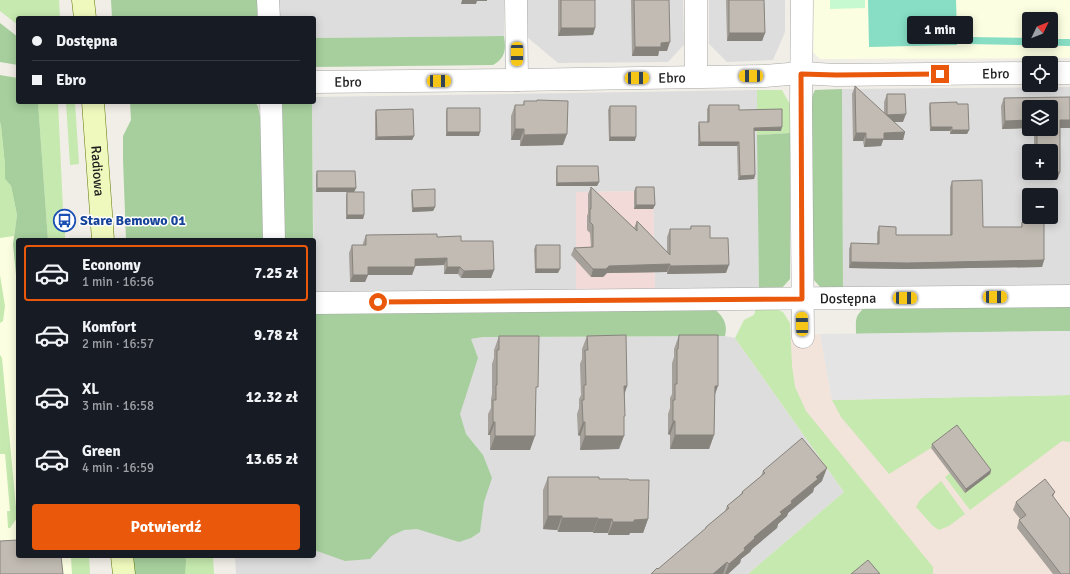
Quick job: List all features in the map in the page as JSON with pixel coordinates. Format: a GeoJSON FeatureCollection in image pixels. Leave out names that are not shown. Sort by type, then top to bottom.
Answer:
{"type":"FeatureCollection","features":[{"type":"Feature","properties":{"kind":"main road"},"geometry":{"type":"LineString","coordinates":[[83,0],[85,16]]}},
{"type":"Feature","properties":{"kind":"main road","name":"Radiowa"},"geometry":{"type":"LineString","coordinates":[[93,104],[103,238]]}},
{"type":"Feature","properties":{"kind":"main road"},"geometry":{"type":"LineString","coordinates":[[122,558],[124,574]]}},
{"type":"Feature","properties":{"kind":"street"},"geometry":{"type":"LineString","coordinates":[[268,0],[269,16]]}},
{"type":"Feature","properties":{"kind":"street"},"geometry":{"type":"LineString","coordinates":[[516,0],[517,80]]}},
{"type":"Feature","properties":{"kind":"street"},"geometry":{"type":"LineString","coordinates":[[696,0],[696,76]]}},
{"type":"Feature","properties":{"kind":"street"},"geometry":{"type":"LineString","coordinates":[[802,0],[801,74],[803,337]]}},
{"type":"Feature","properties":{"kind":"street","name":"Ebro"},"geometry":{"type":"LineString","coordinates":[[316,82],[764,76],[801,74],[1022,73]]}},
{"type":"Feature","properties":{"kind":"street"},"geometry":{"type":"LineString","coordinates":[[1058,73],[1070,73]]}},
{"type":"Feature","properties":{"kind":"street"},"geometry":{"type":"LineString","coordinates":[[271,104],[274,238]]}},
{"type":"Feature","properties":{"kind":"street","name":"Dostępna"},"geometry":{"type":"LineString","coordinates":[[316,303],[1070,296]]}},
{"type":"Feature","properties":{"kind":"shaded area"},"geometry":{"type":"Polygon","coordinates":[[[278,0],[504,0],[504,36],[316,38],[316,16],[278,16],[278,0]]]}},
{"type":"Feature","properties":{"kind":"shaded area"},"geometry":{"type":"Polygon","coordinates":[[[526,0],[683,0],[684,45],[668,62],[558,63],[527,37],[526,0]]]}},
{"type":"Feature","properties":{"kind":"shaded area"},"geometry":{"type":"Polygon","coordinates":[[[709,0],[785,0],[785,32],[773,60],[727,62],[709,44],[709,0]]]}},
{"type":"Feature","properties":{"kind":"shaded area"},"geometry":{"type":"Polygon","coordinates":[[[812,0],[1070,0],[1070,58],[1058,58],[1058,56],[1022,56],[1022,58],[820,59],[812,51],[812,0]]]}},
{"type":"Feature","properties":{"kind":"shaded area"},"geometry":{"type":"Polygon","coordinates":[[[0,75],[16,78],[16,104],[38,104],[48,238],[16,238],[16,558],[71,558],[72,574],[0,574],[0,75]]]}},
{"type":"Feature","properties":{"kind":"shaded area"},"geometry":{"type":"Polygon","coordinates":[[[1022,87],[1022,92],[1058,92],[1058,87],[1070,87],[1070,285],[843,287],[842,89],[1022,87]]]}},
{"type":"Feature","properties":{"kind":"shaded area"},"geometry":{"type":"Polygon","coordinates":[[[757,90],[759,288],[655,290],[653,191],[576,192],[576,290],[316,293],[316,238],[313,238],[312,104],[316,104],[316,97],[757,90]]]}},
{"type":"Feature","properties":{"kind":"shaded area"},"geometry":{"type":"Polygon","coordinates":[[[653,191],[655,290],[576,290],[576,192],[653,191]]]}},
{"type":"Feature","properties":{"kind":"shaded area"},"geometry":{"type":"Polygon","coordinates":[[[1070,331],[1070,395],[832,400],[820,334],[1070,331]]]}},
{"type":"Feature","properties":{"kind":"shaded area"},"geometry":{"type":"Polygon","coordinates":[[[820,334],[832,400],[1070,395],[1070,574],[748,574],[844,492],[735,338],[803,337],[820,334]]]}},
{"type":"Feature","properties":{"kind":"shaded area"},"geometry":{"type":"Polygon","coordinates":[[[725,336],[735,338],[844,492],[748,574],[236,574],[235,558],[316,558],[316,341],[471,339],[483,337],[725,336]]]}},
{"type":"Feature","properties":{"kind":"green space"},"geometry":{"type":"Polygon","coordinates":[[[0,0],[59,0],[60,16],[16,16],[16,23],[0,11],[0,0]]]}},
{"type":"Feature","properties":{"kind":"green space"},"geometry":{"type":"Polygon","coordinates":[[[111,0],[257,0],[257,16],[112,16],[111,0]]]}},
{"type":"Feature","properties":{"kind":"green space"},"geometry":{"type":"Polygon","coordinates":[[[830,0],[865,0],[865,8],[830,9],[830,0]]]}},
{"type":"Feature","properties":{"kind":"green space"},"geometry":{"type":"Polygon","coordinates":[[[868,0],[956,0],[957,31],[970,37],[1022,38],[1022,45],[968,44],[957,41],[957,45],[869,47],[868,0]]]}},
{"type":"Feature","properties":{"kind":"green space"},"geometry":{"type":"Polygon","coordinates":[[[0,23],[16,35],[16,65],[0,62],[0,23]]]}},
{"type":"Feature","properties":{"kind":"green space"},"geometry":{"type":"Polygon","coordinates":[[[504,36],[505,49],[503,56],[493,65],[316,67],[316,38],[504,36]]]}},
{"type":"Feature","properties":{"kind":"green space"},"geometry":{"type":"Polygon","coordinates":[[[1058,39],[1070,39],[1070,46],[1058,46],[1058,39]]]}},
{"type":"Feature","properties":{"kind":"green space"},"geometry":{"type":"Polygon","coordinates":[[[0,75],[16,78],[16,104],[38,104],[48,238],[16,238],[16,275],[13,244],[17,215],[11,186],[5,179],[5,165],[0,122],[0,75]]]}},
{"type":"Feature","properties":{"kind":"green space"},"geometry":{"type":"Polygon","coordinates":[[[842,89],[843,287],[821,288],[813,279],[808,106],[815,90],[842,89]]]}},
{"type":"Feature","properties":{"kind":"green space"},"geometry":{"type":"Polygon","coordinates":[[[757,90],[782,90],[791,106],[790,133],[757,135],[757,90]]]}},
{"type":"Feature","properties":{"kind":"green space"},"geometry":{"type":"Polygon","coordinates":[[[38,104],[58,104],[63,210],[59,210],[60,229],[65,229],[65,238],[48,238],[38,104]]]}},
{"type":"Feature","properties":{"kind":"green space"},"geometry":{"type":"Polygon","coordinates":[[[66,104],[75,104],[79,164],[70,165],[66,104]]]}},
{"type":"Feature","properties":{"kind":"green space"},"geometry":{"type":"Polygon","coordinates":[[[130,104],[256,104],[263,132],[267,238],[126,238],[123,136],[131,120],[130,104]]]}},
{"type":"Feature","properties":{"kind":"green space"},"geometry":{"type":"Polygon","coordinates":[[[280,104],[312,104],[313,238],[280,238],[278,106],[280,104]]]}},
{"type":"Feature","properties":{"kind":"green space"},"geometry":{"type":"Polygon","coordinates":[[[0,122],[5,165],[5,179],[11,186],[17,215],[14,236],[0,238],[0,122]]]}},
{"type":"Feature","properties":{"kind":"green space"},"geometry":{"type":"Polygon","coordinates":[[[790,133],[790,279],[781,289],[759,288],[757,135],[790,133]]]}},
{"type":"Feature","properties":{"kind":"green space"},"geometry":{"type":"Polygon","coordinates":[[[0,275],[5,306],[3,321],[0,323],[0,275]]]}},
{"type":"Feature","properties":{"kind":"green space"},"geometry":{"type":"Polygon","coordinates":[[[1070,304],[1070,331],[856,334],[857,316],[865,307],[1070,304]]]}},
{"type":"Feature","properties":{"kind":"green space"},"geometry":{"type":"Polygon","coordinates":[[[772,307],[783,312],[790,323],[792,366],[795,387],[806,411],[933,567],[933,574],[748,574],[844,492],[735,338],[744,320],[754,315],[756,308],[772,307]]]}},
{"type":"Feature","properties":{"kind":"green space"},"geometry":{"type":"Polygon","coordinates":[[[714,308],[724,320],[726,331],[725,336],[483,337],[471,339],[478,358],[460,414],[466,434],[483,455],[492,478],[484,502],[480,532],[471,538],[459,542],[417,529],[404,530],[391,536],[370,559],[345,561],[316,551],[316,313],[714,308]]]}},
{"type":"Feature","properties":{"kind":"green space"},"geometry":{"type":"Polygon","coordinates":[[[0,355],[2,358],[16,507],[16,519],[10,528],[8,528],[7,511],[10,511],[5,454],[0,454],[0,355]]]}},
{"type":"Feature","properties":{"kind":"green space"},"geometry":{"type":"Polygon","coordinates":[[[1070,395],[1070,442],[1062,441],[970,510],[945,477],[950,473],[955,429],[931,448],[889,474],[841,417],[832,400],[1070,395]]]}},
{"type":"Feature","properties":{"kind":"green space"},"geometry":{"type":"Polygon","coordinates":[[[941,481],[965,514],[949,526],[939,530],[933,526],[916,507],[920,500],[941,481]]]}},
{"type":"Feature","properties":{"kind":"green space"},"geometry":{"type":"Polygon","coordinates":[[[71,558],[89,558],[90,574],[72,574],[71,558]]]}},
{"type":"Feature","properties":{"kind":"green space"},"geometry":{"type":"Polygon","coordinates":[[[133,558],[213,558],[214,574],[134,574],[133,558]]]}},
{"type":"Feature","properties":{"kind":"green space"},"geometry":{"type":"Polygon","coordinates":[[[133,558],[185,558],[185,574],[134,574],[133,558]]]}},
{"type":"Feature","properties":{"kind":"building"},"geometry":{"type":"Polygon","coordinates":[[[561,0],[595,0],[595,28],[561,28],[561,0]]]}},
{"type":"Feature","properties":{"kind":"building"},"geometry":{"type":"Polygon","coordinates":[[[634,0],[669,0],[670,42],[661,43],[661,47],[635,47],[634,0]]]}},
{"type":"Feature","properties":{"kind":"building"},"geometry":{"type":"Polygon","coordinates":[[[729,0],[764,0],[765,33],[729,33],[729,0]]]}},
{"type":"Feature","properties":{"kind":"building"},"geometry":{"type":"Polygon","coordinates":[[[855,86],[905,132],[884,133],[884,139],[866,139],[866,133],[856,133],[855,86]]]}},
{"type":"Feature","properties":{"kind":"building"},"geometry":{"type":"Polygon","coordinates":[[[887,94],[905,94],[906,114],[887,115],[887,94]]]}},
{"type":"Feature","properties":{"kind":"building"},"geometry":{"type":"Polygon","coordinates":[[[1070,97],[1070,120],[1060,120],[1060,172],[1058,172],[1058,144],[1037,144],[1037,136],[1058,136],[1058,100],[1022,100],[1022,120],[1005,121],[1004,98],[1070,97]]]}},
{"type":"Feature","properties":{"kind":"building"},"geometry":{"type":"Polygon","coordinates":[[[524,101],[568,101],[567,134],[524,135],[524,129],[515,129],[515,105],[524,105],[524,101]]]}},
{"type":"Feature","properties":{"kind":"building"},"geometry":{"type":"Polygon","coordinates":[[[957,102],[957,104],[968,104],[969,130],[952,130],[952,127],[931,127],[930,103],[957,102]]]}},
{"type":"Feature","properties":{"kind":"building"},"geometry":{"type":"Polygon","coordinates":[[[709,105],[739,105],[739,110],[782,109],[782,127],[754,128],[755,175],[740,176],[739,142],[700,142],[699,122],[709,122],[709,105]]]}},
{"type":"Feature","properties":{"kind":"building"},"geometry":{"type":"Polygon","coordinates":[[[610,106],[636,106],[636,137],[610,137],[610,106]]]}},
{"type":"Feature","properties":{"kind":"building"},"geometry":{"type":"Polygon","coordinates":[[[447,108],[480,108],[480,132],[447,132],[447,108]]]}},
{"type":"Feature","properties":{"kind":"building"},"geometry":{"type":"Polygon","coordinates":[[[413,109],[414,136],[377,137],[376,110],[413,109]]]}},
{"type":"Feature","properties":{"kind":"building"},"geometry":{"type":"Polygon","coordinates":[[[557,166],[598,166],[599,182],[557,183],[557,166]]]}},
{"type":"Feature","properties":{"kind":"building"},"geometry":{"type":"Polygon","coordinates":[[[317,171],[355,171],[356,188],[317,188],[317,171]]]}},
{"type":"Feature","properties":{"kind":"building"},"geometry":{"type":"Polygon","coordinates":[[[982,180],[983,227],[1022,227],[1022,224],[1044,224],[1044,260],[907,263],[851,262],[851,243],[879,244],[879,226],[896,227],[896,235],[952,235],[952,181],[982,180]]]}},
{"type":"Feature","properties":{"kind":"building"},"geometry":{"type":"Polygon","coordinates":[[[591,187],[637,231],[637,221],[670,255],[670,229],[691,229],[691,226],[710,226],[710,238],[728,238],[729,265],[670,266],[670,264],[609,266],[606,269],[593,269],[574,248],[593,247],[593,225],[590,222],[591,187]]]}},
{"type":"Feature","properties":{"kind":"building"},"geometry":{"type":"Polygon","coordinates":[[[636,187],[654,187],[655,205],[636,205],[636,187]]]}},
{"type":"Feature","properties":{"kind":"building"},"geometry":{"type":"Polygon","coordinates":[[[435,189],[435,207],[413,208],[412,190],[435,189]]]}},
{"type":"Feature","properties":{"kind":"building"},"geometry":{"type":"Polygon","coordinates":[[[347,192],[364,192],[364,215],[347,215],[347,192]]]}},
{"type":"Feature","properties":{"kind":"building"},"geometry":{"type":"Polygon","coordinates":[[[437,234],[437,237],[461,236],[461,241],[493,241],[494,270],[464,271],[460,267],[447,267],[447,258],[415,259],[415,267],[368,267],[368,275],[353,275],[352,245],[366,245],[366,235],[437,234]]]}},
{"type":"Feature","properties":{"kind":"building"},"geometry":{"type":"Polygon","coordinates":[[[536,245],[560,245],[560,269],[536,269],[536,245]]]}},
{"type":"Feature","properties":{"kind":"building"},"geometry":{"type":"Polygon","coordinates":[[[626,335],[627,386],[624,386],[624,436],[585,436],[582,400],[584,400],[584,385],[586,385],[585,350],[588,350],[587,336],[626,335]]]}},
{"type":"Feature","properties":{"kind":"building"},"geometry":{"type":"Polygon","coordinates":[[[679,335],[718,335],[718,386],[715,386],[714,435],[675,435],[673,400],[675,400],[675,384],[677,384],[677,349],[679,335]]]}},
{"type":"Feature","properties":{"kind":"building"},"geometry":{"type":"Polygon","coordinates":[[[499,336],[539,336],[535,436],[495,436],[495,422],[493,422],[493,400],[496,400],[497,350],[499,350],[499,336]]]}},
{"type":"Feature","properties":{"kind":"building"},"geometry":{"type":"Polygon","coordinates":[[[957,425],[991,470],[966,489],[932,444],[957,425]]]}},
{"type":"Feature","properties":{"kind":"building"},"geometry":{"type":"Polygon","coordinates":[[[802,438],[827,468],[816,477],[818,479],[780,512],[782,514],[754,537],[755,538],[744,548],[745,550],[729,564],[727,562],[713,574],[651,574],[729,508],[727,506],[765,473],[763,471],[802,438]]]}},
{"type":"Feature","properties":{"kind":"building"},"geometry":{"type":"Polygon","coordinates":[[[548,477],[599,477],[599,479],[649,480],[648,519],[634,520],[634,522],[613,522],[612,519],[562,518],[562,516],[548,516],[548,477]]]}},
{"type":"Feature","properties":{"kind":"building"},"geometry":{"type":"Polygon","coordinates":[[[1045,479],[1055,492],[1052,495],[1070,519],[1070,574],[1061,574],[1019,520],[1026,515],[1016,502],[1045,479]]]}},
{"type":"Feature","properties":{"kind":"building"},"geometry":{"type":"Polygon","coordinates":[[[16,540],[16,558],[61,558],[63,574],[0,574],[0,541],[16,540]]]}},
{"type":"Feature","properties":{"kind":"building"},"geometry":{"type":"Polygon","coordinates":[[[868,560],[880,574],[851,574],[868,560]]]}},
{"type":"Feature","properties":{"kind":"place","name":"Stare Bemowo 01"},"geometry":{"type":"Point","coordinates":[64,220]}},
{"type":"Feature","properties":{"kind":"route"},"geometry":{"type":"LineString","coordinates":[[378,302],[802,299],[801,74],[940,74]]}}]}
